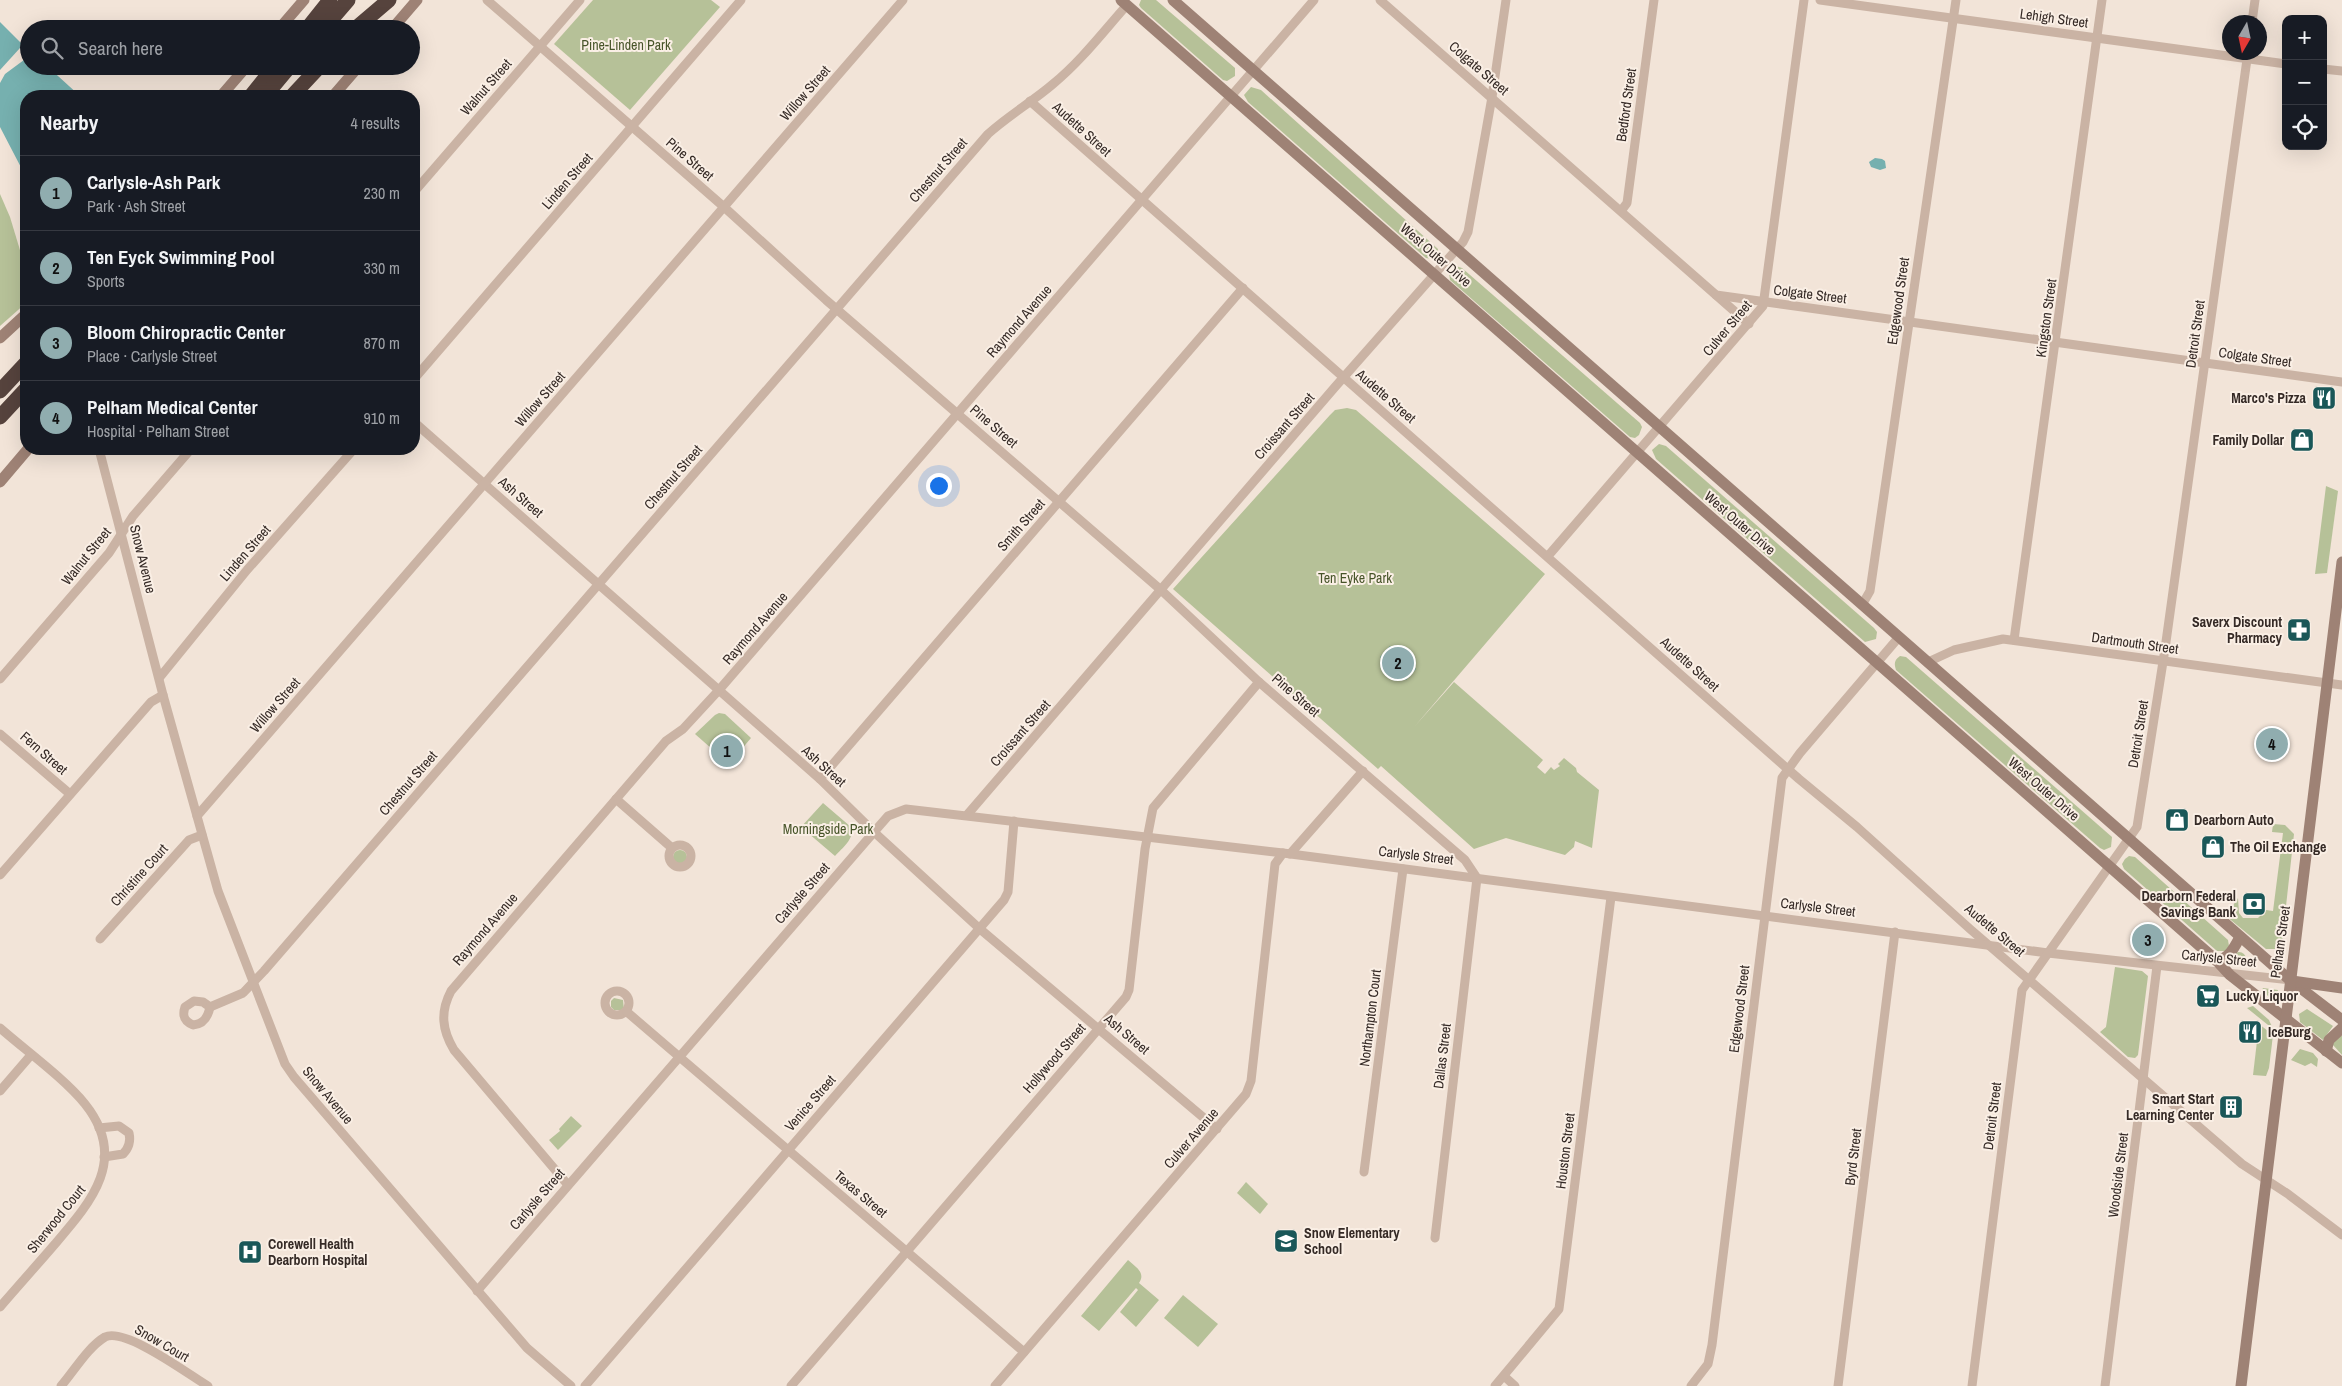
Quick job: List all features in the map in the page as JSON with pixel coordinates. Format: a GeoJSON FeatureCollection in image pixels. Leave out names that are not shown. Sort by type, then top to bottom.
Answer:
{"type":"FeatureCollection","features":[{"type":"Feature","properties":{"kind":"highway"},"geometry":{"type":"LineString","coordinates":[[314,20],[330,0]]}},
{"type":"Feature","properties":{"kind":"highway"},"geometry":{"type":"LineString","coordinates":[[331,20],[348,0]]}},
{"type":"Feature","properties":{"kind":"highway"},"geometry":{"type":"LineString","coordinates":[[362,20],[379,0]]}},
{"type":"Feature","properties":{"kind":"highway"},"geometry":{"type":"LineString","coordinates":[[366,20],[389,0]]}},
{"type":"Feature","properties":{"kind":"highway"},"geometry":{"type":"LineString","coordinates":[[256,90],[268,75]]}},
{"type":"Feature","properties":{"kind":"highway"},"geometry":{"type":"LineString","coordinates":[[269,90],[282,75]]}},
{"type":"Feature","properties":{"kind":"highway"},"geometry":{"type":"LineString","coordinates":[[298,90],[312,75]]}},
{"type":"Feature","properties":{"kind":"highway"},"geometry":{"type":"LineString","coordinates":[[0,391],[20,369]]}},
{"type":"Feature","properties":{"kind":"highway"},"geometry":{"type":"LineString","coordinates":[[0,417],[20,395]]}},
{"type":"Feature","properties":{"kind":"main road"},"geometry":{"type":"LineString","coordinates":[[287,20],[304,0]]}},
{"type":"Feature","properties":{"kind":"main road"},"geometry":{"type":"LineString","coordinates":[[400,20],[417,0]]}},
{"type":"Feature","properties":{"kind":"main road","name":"West Outer Drive"},"geometry":{"type":"LineString","coordinates":[[1172,0],[2290,980],[2342,1020]]}},
{"type":"Feature","properties":{"kind":"main road","name":"West Outer Drive"},"geometry":{"type":"LineString","coordinates":[[1126,2],[2217,961],[2230,975],[2342,1063]]}},
{"type":"Feature","properties":{"kind":"main road"},"geometry":{"type":"LineString","coordinates":[[226,90],[239,75]]}},
{"type":"Feature","properties":{"kind":"main road"},"geometry":{"type":"LineString","coordinates":[[338,90],[351,75]]}},
{"type":"Feature","properties":{"kind":"main road"},"geometry":{"type":"LineString","coordinates":[[0,338],[20,320]]}},
{"type":"Feature","properties":{"kind":"main road"},"geometry":{"type":"LineString","coordinates":[[0,482],[23,455]]}},
{"type":"Feature","properties":{"kind":"main road","name":"Pelham Street"},"geometry":{"type":"LineString","coordinates":[[2241,1386],[2342,562]]}},
{"type":"Feature","properties":{"kind":"main road"},"geometry":{"type":"LineString","coordinates":[[2217,961],[2225,959],[2240,936]]}},
{"type":"Feature","properties":{"kind":"main road","name":"Carlysle Street"},"geometry":{"type":"LineString","coordinates":[[2290,980],[2342,988]]}},
{"type":"Feature","properties":{"kind":"main road"},"geometry":{"type":"LineString","coordinates":[[2326,1051],[2329,1040],[2342,1028]]}},
{"type":"Feature","properties":{"kind":"street","name":"Pine Street"},"geometry":{"type":"LineString","coordinates":[[487,0],[724,207],[837,309],[1161,590],[1259,682],[1465,860],[1477,878]]}},
{"type":"Feature","properties":{"kind":"street","name":"Walnut Street"},"geometry":{"type":"LineString","coordinates":[[420,185],[580,0]]}},
{"type":"Feature","properties":{"kind":"street","name":"Linden Street"},"geometry":{"type":"LineString","coordinates":[[420,372],[741,0]]}},
{"type":"Feature","properties":{"kind":"street","name":"Willow Street"},"geometry":{"type":"LineString","coordinates":[[197,816],[903,0]]}},
{"type":"Feature","properties":{"kind":"street","name":"Colgate Street"},"geometry":{"type":"LineString","coordinates":[[1380,0],[1716,295],[1909,320],[2205,364],[2342,382]]}},
{"type":"Feature","properties":{"kind":"street","name":"Croissant Street"},"geometry":{"type":"LineString","coordinates":[[967,816],[1457,249],[1468,232],[1492,97],[1506,0]]}},
{"type":"Feature","properties":{"kind":"street","name":"Bedford Street"},"geometry":{"type":"LineString","coordinates":[[1621,211],[1627,203],[1654,0]]}},
{"type":"Feature","properties":{"kind":"street","name":"Culver Street"},"geometry":{"type":"LineString","coordinates":[[1548,556],[1763,306],[1804,0]]}},
{"type":"Feature","properties":{"kind":"street","name":"Lehigh Street"},"geometry":{"type":"LineString","coordinates":[[1820,0],[2222,52]]}},
{"type":"Feature","properties":{"kind":"street","name":"Edgewood Street"},"geometry":{"type":"LineString","coordinates":[[1862,605],[1870,591],[1956,0]]}},
{"type":"Feature","properties":{"kind":"street","name":"Kingston Street"},"geometry":{"type":"LineString","coordinates":[[2014,640],[2057,341],[2102,0]]}},
{"type":"Feature","properties":{"kind":"street"},"geometry":{"type":"LineString","coordinates":[[2253,15],[2255,0]]}},
{"type":"Feature","properties":{"kind":"street","name":"Chestnut Street"},"geometry":{"type":"LineString","coordinates":[[210,1007],[243,993],[255,981],[988,134],[1006,117],[1030,101],[1072,67],[1126,2]]}},
{"type":"Feature","properties":{"kind":"street","name":"Raymond Avenue"},"geometry":{"type":"LineString","coordinates":[[568,1186],[454,1050],[445,1031],[443,1013],[447,998],[455,985],[666,741],[683,729],[719,690],[1312,2]]}},
{"type":"Feature","properties":{"kind":"street","name":"Detroit Street"},"geometry":{"type":"LineString","coordinates":[[1972,1386],[2022,990],[2029,978],[2059,940],[2109,866],[2130,840],[2136,831],[2139,819],[2247,60]]}},
{"type":"Feature","properties":{"kind":"street","name":"Lehigh Street"},"geometry":{"type":"LineString","coordinates":[[2267,60],[2282,63]]}},
{"type":"Feature","properties":{"kind":"street"},"geometry":{"type":"LineString","coordinates":[[2327,69],[2342,71]]}},
{"type":"Feature","properties":{"kind":"street","name":"Audette Street"},"geometry":{"type":"LineString","coordinates":[[1030,101],[1788,769],[2242,1164],[2288,1194],[2342,1235]]}},
{"type":"Feature","properties":{"kind":"street","name":"Smith Street"},"geometry":{"type":"LineString","coordinates":[[820,779],[1243,288]]}},
{"type":"Feature","properties":{"kind":"street"},"geometry":{"type":"LineString","coordinates":[[1716,295],[1749,324]]}},
{"type":"Feature","properties":{"kind":"street","name":"Ash Street"},"geometry":{"type":"LineString","coordinates":[[420,427],[820,779],[874,832],[980,929],[1217,1129]]}},
{"type":"Feature","properties":{"kind":"street","name":"Snow Avenue"},"geometry":{"type":"LineString","coordinates":[[101,455],[218,891],[255,981],[285,1064],[294,1077],[527,1348],[571,1386]]}},
{"type":"Feature","properties":{"kind":"street","name":"Walnut Street"},"geometry":{"type":"LineString","coordinates":[[0,679],[109,553],[133,516],[187,455]]}},
{"type":"Feature","properties":{"kind":"street","name":"Linden Street"},"geometry":{"type":"LineString","coordinates":[[160,677],[235,585],[349,455]]}},
{"type":"Feature","properties":{"kind":"street","name":"Edgewood Street"},"geometry":{"type":"LineString","coordinates":[[1691,1386],[1708,1364],[1712,1346],[1782,778],[1899,637]]}},
{"type":"Feature","properties":{"kind":"street","name":"Dartmouth Street"},"geometry":{"type":"LineString","coordinates":[[1928,662],[1954,650],[2003,639],[2150,660],[2163,659],[2247,673],[2342,685]]}},
{"type":"Feature","properties":{"kind":"street","name":"Hollywood Street"},"geometry":{"type":"LineString","coordinates":[[791,1386],[1099,1028],[1129,990],[1151,813],[1157,801],[1259,682]]}},
{"type":"Feature","properties":{"kind":"street"},"geometry":{"type":"LineString","coordinates":[[0,876],[151,702],[164,695]]}},
{"type":"Feature","properties":{"kind":"street","name":"Fern Street"},"geometry":{"type":"LineString","coordinates":[[0,734],[70,794]]}},
{"type":"Feature","properties":{"kind":"street","name":"Culver Avenue"},"geometry":{"type":"LineString","coordinates":[[995,1386],[1246,1094],[1251,1081],[1274,864],[1363,771]]}},
{"type":"Feature","properties":{"kind":"street"},"geometry":{"type":"LineString","coordinates":[[616,799],[672,848]]}},
{"type":"Feature","properties":{"kind":"street","name":"Carlysle Street"},"geometry":{"type":"LineString","coordinates":[[477,1291],[888,816],[906,809],[1286,853],[2048,953],[2230,975],[2290,980]]}},
{"type":"Feature","properties":{"kind":"street","name":"Venice Street"},"geometry":{"type":"LineString","coordinates":[[585,1386],[980,929],[1008,892],[1014,821]]}},
{"type":"Feature","properties":{"kind":"street","name":"Christine Court"},"geometry":{"type":"LineString","coordinates":[[100,939],[189,840],[202,835]]}},
{"type":"Feature","properties":{"kind":"street","name":"Northampton Court"},"geometry":{"type":"LineString","coordinates":[[1364,1172],[1403,869]]}},
{"type":"Feature","properties":{"kind":"street","name":"Dallas Street"},"geometry":{"type":"LineString","coordinates":[[1435,1238],[1477,878]]}},
{"type":"Feature","properties":{"kind":"street","name":"Houston Street"},"geometry":{"type":"LineString","coordinates":[[1495,1386],[1560,1309],[1611,897]]}},
{"type":"Feature","properties":{"kind":"street","name":"Byrd Street"},"geometry":{"type":"LineString","coordinates":[[1838,1386],[1895,932]]}},
{"type":"Feature","properties":{"kind":"street","name":"Woodside Street"},"geometry":{"type":"LineString","coordinates":[[2105,1386],[2157,966]]}},
{"type":"Feature","properties":{"kind":"street","name":"Texas Street"},"geometry":{"type":"LineString","coordinates":[[627,1012],[1024,1352]]}},
{"type":"Feature","properties":{"kind":"street","name":"Sherwood Court"},"geometry":{"type":"LineString","coordinates":[[0,1028],[84,1102],[99,1128],[104,1158],[103,1172],[93,1198],[0,1307]]}},
{"type":"Feature","properties":{"kind":"street"},"geometry":{"type":"LineString","coordinates":[[0,1091],[31,1055]]}},
{"type":"Feature","properties":{"kind":"street"},"geometry":{"type":"LineString","coordinates":[[99,1128],[119,1126],[129,1133],[131,1139],[130,1145],[123,1154],[104,1158]]}},
{"type":"Feature","properties":{"kind":"street","name":"Snow Court"},"geometry":{"type":"LineString","coordinates":[[61,1386],[101,1340],[108,1336],[117,1335],[132,1339],[208,1386]]}},
{"type":"Feature","properties":{"kind":"street"},"geometry":{"type":"LineString","coordinates":[[1504,1376],[1515,1386]]}},
{"type":"Feature","properties":{"kind":"green space","name":"Pine-Linden Park"},"geometry":{"type":"Polygon","coordinates":[[[593,0],[711,0],[720,7],[630,110],[554,44],[593,0]]]}},
{"type":"Feature","properties":{"kind":"green space"},"geometry":{"type":"Polygon","coordinates":[[[1141,0],[1156,0],[1235,68],[1235,76],[1227,81],[1223,80],[1141,8],[1139,5],[1141,0]]]}},
{"type":"Feature","properties":{"kind":"green space"},"geometry":{"type":"Polygon","coordinates":[[[1251,87],[1261,90],[1438,249],[1438,254],[1432,259],[1426,258],[1248,102],[1244,95],[1251,87]]]}},
{"type":"Feature","properties":{"kind":"green space"},"geometry":{"type":"Polygon","coordinates":[[[0,194],[10,217],[20,250],[20,308],[0,326],[0,194]]]}},
{"type":"Feature","properties":{"kind":"green space"},"geometry":{"type":"Polygon","coordinates":[[[1456,266],[1462,268],[1640,423],[1642,427],[1639,435],[1635,438],[1630,437],[1450,280],[1449,272],[1456,266]]]}},
{"type":"Feature","properties":{"kind":"green space","name":"Ten Eyke Park"},"geometry":{"type":"Polygon","coordinates":[[[1347,408],[1356,410],[1545,574],[1415,726],[1454,682],[1543,760],[1537,767],[1545,774],[1551,767],[1554,770],[1560,766],[1558,764],[1564,758],[1576,768],[1577,772],[1599,790],[1592,848],[1575,841],[1574,847],[1565,855],[1506,838],[1474,849],[1381,766],[1378,769],[1173,589],[1330,415],[1335,410],[1347,408]]]}},
{"type":"Feature","properties":{"kind":"green space"},"geometry":{"type":"Polygon","coordinates":[[[1659,444],[1666,446],[1874,628],[1877,632],[1876,639],[1865,642],[1656,459],[1652,450],[1659,444]]]}},
{"type":"Feature","properties":{"kind":"green space"},"geometry":{"type":"Polygon","coordinates":[[[2326,486],[2338,491],[2327,573],[2315,574],[2326,486]]]}},
{"type":"Feature","properties":{"kind":"green space"},"geometry":{"type":"Polygon","coordinates":[[[1900,656],[1906,657],[2112,837],[2111,847],[2104,850],[2100,848],[1896,670],[1895,662],[1900,656]]]}},
{"type":"Feature","properties":{"kind":"green space"},"geometry":{"type":"Polygon","coordinates":[[[719,713],[725,714],[751,738],[729,764],[695,734],[719,713]]]}},
{"type":"Feature","properties":{"kind":"green space","name":"Morningside Park"},"geometry":{"type":"Polygon","coordinates":[[[823,803],[851,827],[852,831],[850,839],[835,856],[801,827],[823,803]]]}},
{"type":"Feature","properties":{"kind":"green space"},"geometry":{"type":"Polygon","coordinates":[[[2273,824],[2285,825],[2294,834],[2282,942],[2276,949],[2266,949],[2226,916],[2238,898],[2239,913],[2243,918],[2258,918],[2266,910],[2273,911],[2283,833],[2272,832],[2273,824]]]}},
{"type":"Feature","properties":{"kind":"green space"},"geometry":{"type":"Polygon","coordinates":[[[680,850],[685,852],[687,857],[685,862],[680,864],[675,862],[673,857],[675,852],[680,850]]]}},
{"type":"Feature","properties":{"kind":"green space"},"geometry":{"type":"Polygon","coordinates":[[[2129,856],[2135,857],[2228,940],[2229,946],[2226,951],[2217,951],[2124,869],[2122,864],[2129,856]]]}},
{"type":"Feature","properties":{"kind":"green space"},"geometry":{"type":"Polygon","coordinates":[[[2236,952],[2242,952],[2246,959],[2242,966],[2236,966],[2232,962],[2232,956],[2236,952]]]}},
{"type":"Feature","properties":{"kind":"green space"},"geometry":{"type":"Polygon","coordinates":[[[2115,967],[2142,971],[2148,976],[2138,1055],[2135,1058],[2128,1057],[2100,1032],[2106,1027],[2115,967]]]}},
{"type":"Feature","properties":{"kind":"green space"},"geometry":{"type":"Polygon","coordinates":[[[2263,988],[2278,990],[2276,1001],[2273,1001],[2262,990],[2263,988]]]}},
{"type":"Feature","properties":{"kind":"green space"},"geometry":{"type":"Polygon","coordinates":[[[614,998],[623,1000],[624,1010],[614,1010],[611,1007],[611,1001],[614,998]]]}},
{"type":"Feature","properties":{"kind":"green space"},"geometry":{"type":"Polygon","coordinates":[[[2253,1006],[2269,1020],[2273,1029],[2247,1008],[2253,1006]]]}},
{"type":"Feature","properties":{"kind":"green space"},"geometry":{"type":"Polygon","coordinates":[[[2307,1009],[2333,1026],[2323,1040],[2300,1022],[2299,1014],[2307,1009]]]}},
{"type":"Feature","properties":{"kind":"green space"},"geometry":{"type":"Polygon","coordinates":[[[2259,1024],[2273,1035],[2269,1068],[2266,1076],[2253,1075],[2259,1024]]]}},
{"type":"Feature","properties":{"kind":"green space"},"geometry":{"type":"Polygon","coordinates":[[[2342,1036],[2342,1055],[2333,1045],[2333,1042],[2342,1036]]]}},
{"type":"Feature","properties":{"kind":"green space"},"geometry":{"type":"Polygon","coordinates":[[[2300,1049],[2313,1053],[2318,1059],[2317,1067],[2311,1063],[2305,1066],[2291,1060],[2300,1049]]]}},
{"type":"Feature","properties":{"kind":"green space"},"geometry":{"type":"Polygon","coordinates":[[[571,1116],[582,1126],[558,1150],[549,1140],[560,1131],[559,1129],[571,1116]]]}},
{"type":"Feature","properties":{"kind":"green space"},"geometry":{"type":"Polygon","coordinates":[[[1246,1182],[1268,1204],[1260,1214],[1237,1193],[1246,1182]]]}},
{"type":"Feature","properties":{"kind":"green space"},"geometry":{"type":"Polygon","coordinates":[[[1128,1260],[1141,1273],[1139,1283],[1159,1300],[1136,1327],[1120,1312],[1138,1290],[1136,1288],[1099,1331],[1081,1316],[1128,1260]]]}},
{"type":"Feature","properties":{"kind":"green space"},"geometry":{"type":"Polygon","coordinates":[[[1183,1295],[1218,1324],[1198,1347],[1164,1318],[1183,1295]]]}},
{"type":"Feature","properties":{"kind":"water"},"geometry":{"type":"Polygon","coordinates":[[[0,22],[20,42],[20,48],[0,70],[0,22]]]}},
{"type":"Feature","properties":{"kind":"water"},"geometry":{"type":"Polygon","coordinates":[[[20,63],[20,75],[57,75],[73,90],[20,90],[20,165],[0,127],[0,83],[5,74],[20,63]]]}},
{"type":"Feature","properties":{"kind":"water"},"geometry":{"type":"Polygon","coordinates":[[[1875,158],[1885,161],[1886,168],[1880,170],[1871,167],[1869,162],[1875,158]]]}},
{"type":"Feature","properties":{"kind":"water"},"geometry":{"type":"Polygon","coordinates":[[[1390,646],[1416,669],[1406,680],[1380,657],[1390,646]]]}},
{"type":"Feature","properties":{"kind":"place","name":"Marco's Pizza"},"geometry":{"type":"Point","coordinates":[2324,398]}},
{"type":"Feature","properties":{"kind":"place","name":"Family Dollar"},"geometry":{"type":"Point","coordinates":[2302,440]}},
{"type":"Feature","properties":{"kind":"place","name":"Saverx Discount Pharmacy"},"geometry":{"type":"Point","coordinates":[2299,630]}},
{"type":"Feature","properties":{"kind":"place","name":"Ten Eyck Swimming Pool"},"geometry":{"type":"Point","coordinates":[1398,663]}},
{"type":"Feature","properties":{"kind":"place","name":"Pelham Medical Center"},"geometry":{"type":"Point","coordinates":[2272,744]}},
{"type":"Feature","properties":{"kind":"place","name":"Carlysle-Ash Park"},"geometry":{"type":"Point","coordinates":[727,751]}},
{"type":"Feature","properties":{"kind":"place","name":"Dearborn Auto"},"geometry":{"type":"Point","coordinates":[2177,820]}},
{"type":"Feature","properties":{"kind":"place","name":"The Oil Exchange"},"geometry":{"type":"Point","coordinates":[2213,847]}},
{"type":"Feature","properties":{"kind":"place","name":"Dearborn Federal Savings Bank"},"geometry":{"type":"Point","coordinates":[2254,904]}},
{"type":"Feature","properties":{"kind":"place","name":"Bloom Chiropractic Center"},"geometry":{"type":"Point","coordinates":[2148,940]}},
{"type":"Feature","properties":{"kind":"place","name":"Lucky Liquor"},"geometry":{"type":"Point","coordinates":[2208,996]}},
{"type":"Feature","properties":{"kind":"place","name":"IceBurg"},"geometry":{"type":"Point","coordinates":[2250,1032]}},
{"type":"Feature","properties":{"kind":"place","name":"Smart Start Learning Center"},"geometry":{"type":"Point","coordinates":[2231,1107]}},
{"type":"Feature","properties":{"kind":"place","name":"Snow Elementary School"},"geometry":{"type":"Point","coordinates":[1286,1241]}},
{"type":"Feature","properties":{"kind":"place","name":"Corewell Health Dearborn Hospital"},"geometry":{"type":"Point","coordinates":[250,1252]}}]}
